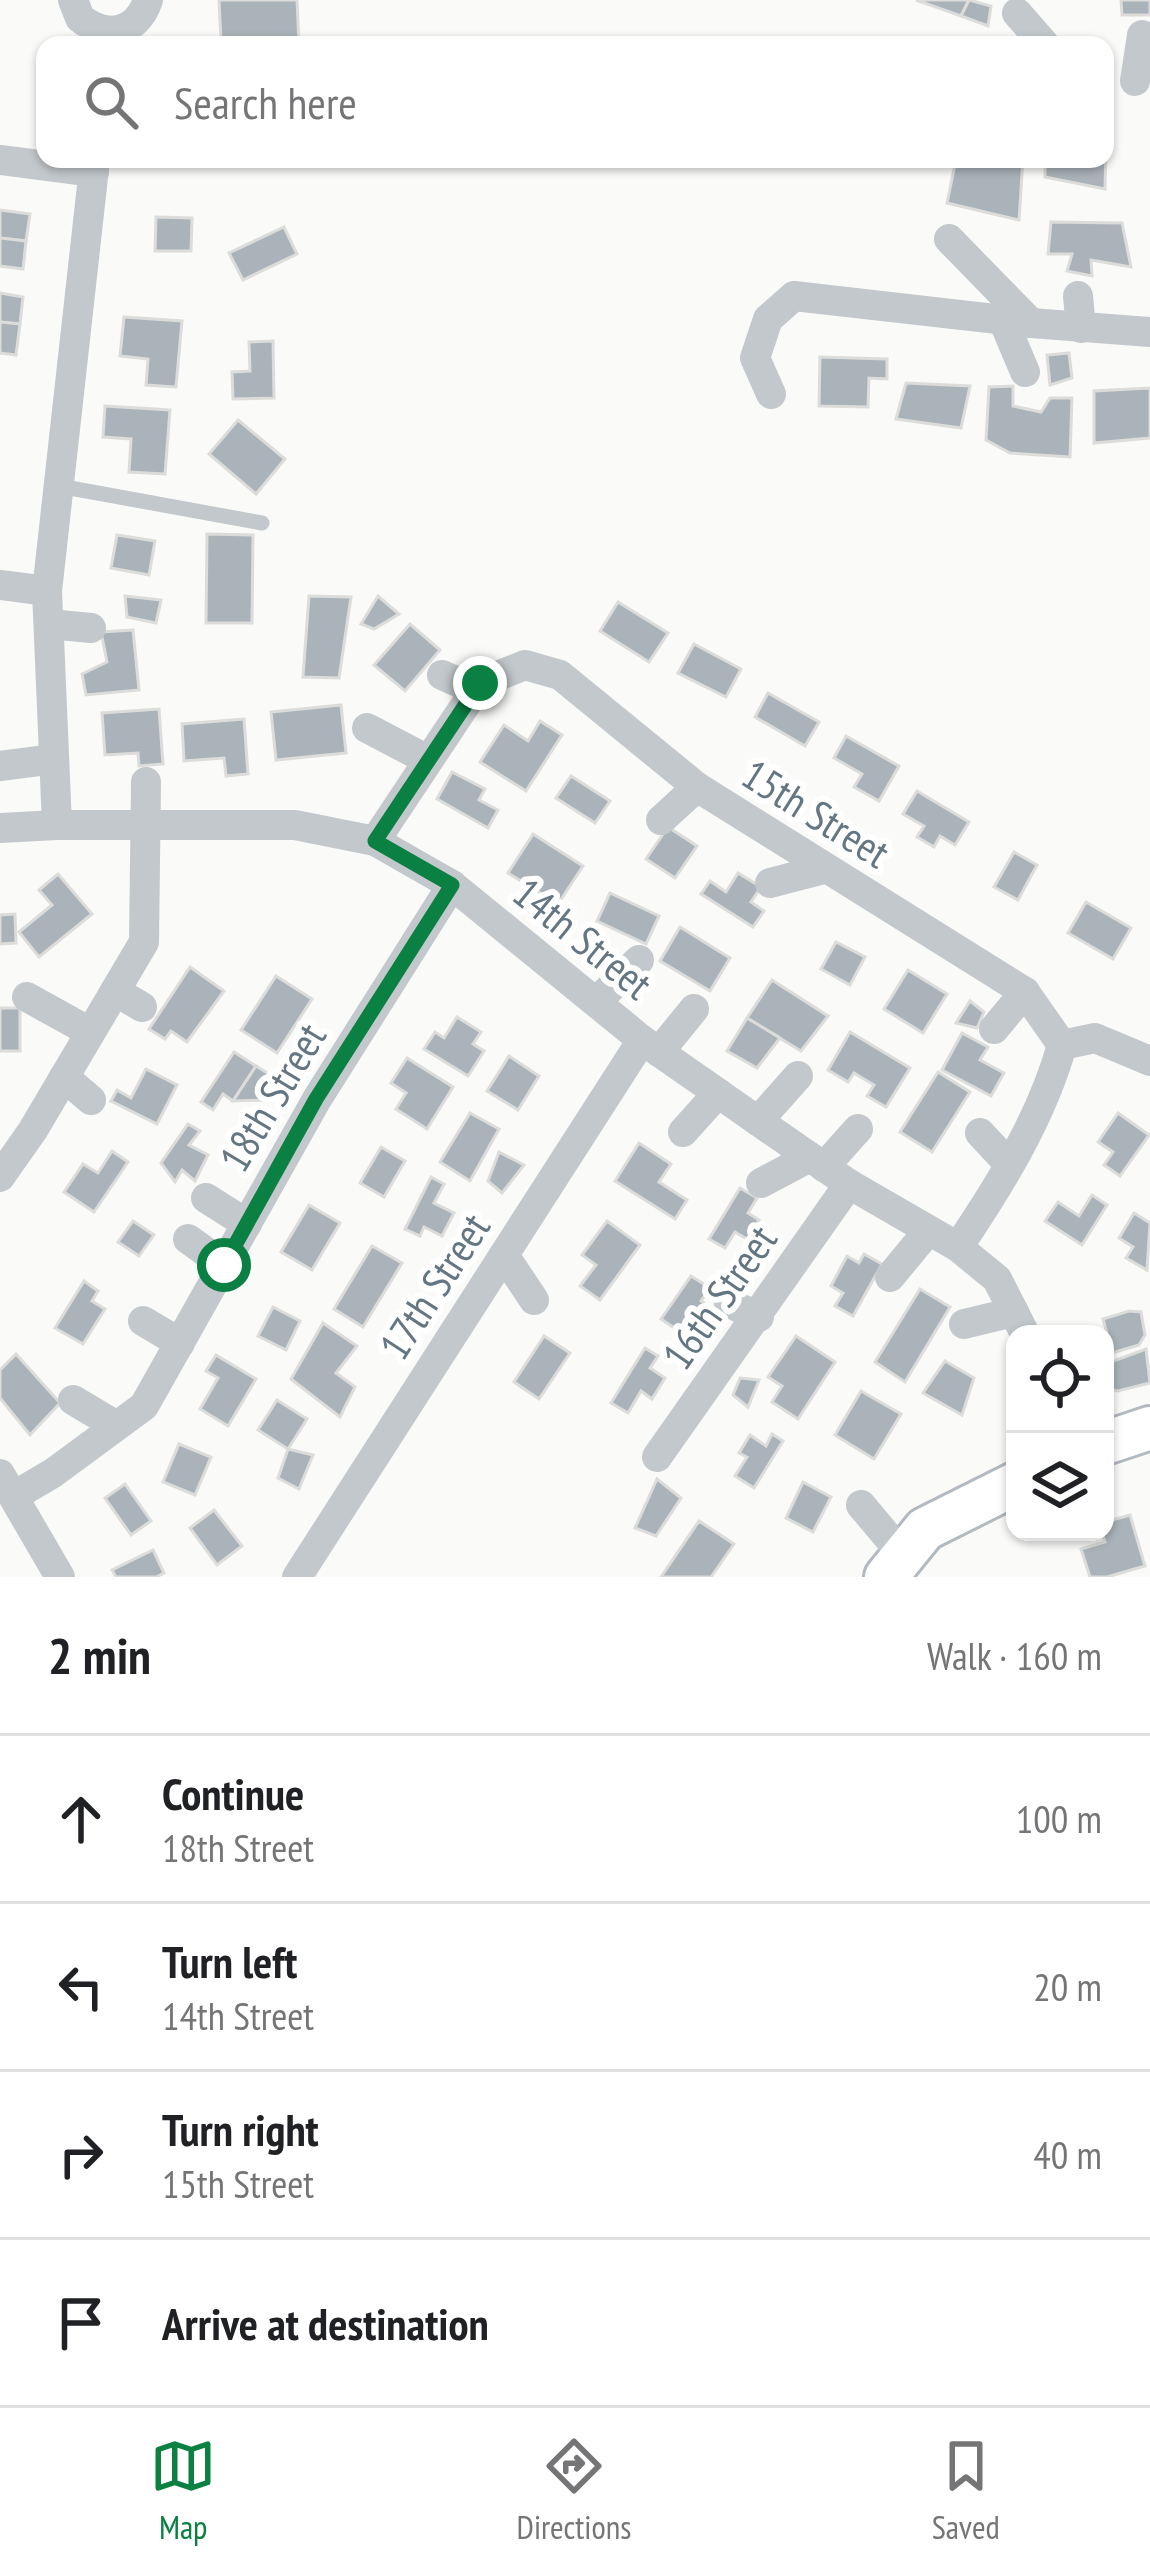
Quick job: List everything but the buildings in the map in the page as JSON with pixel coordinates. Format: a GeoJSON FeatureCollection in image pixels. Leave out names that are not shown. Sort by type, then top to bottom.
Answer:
{"type":"FeatureCollection","features":[{"type":"Feature","properties":{"kind":"street"},"geometry":{"type":"LineString","coordinates":[[73,0],[80,18],[104,36]]}},
{"type":"Feature","properties":{"kind":"street"},"geometry":{"type":"LineString","coordinates":[[113,36],[137,22],[148,0]]}},
{"type":"Feature","properties":{"kind":"street"},"geometry":{"type":"LineString","coordinates":[[1017,13],[1037,36]]}},
{"type":"Feature","properties":{"kind":"street"},"geometry":{"type":"LineString","coordinates":[[1130,82],[1142,35]]}},
{"type":"Feature","properties":{"kind":"street"},"geometry":{"type":"LineString","coordinates":[[0,160],[36,162]]}},
{"type":"Feature","properties":{"kind":"street"},"geometry":{"type":"LineString","coordinates":[[56,825],[47,591],[94,168]]}},
{"type":"Feature","properties":{"kind":"street"},"geometry":{"type":"LineString","coordinates":[[949,239],[1017,322],[1025,372]]}},
{"type":"Feature","properties":{"kind":"street"},"geometry":{"type":"LineString","coordinates":[[771,394],[755,358],[768,320],[794,296],[1150,332]]}},
{"type":"Feature","properties":{"kind":"street"},"geometry":{"type":"LineString","coordinates":[[1078,296],[1082,328]]}},
{"type":"Feature","properties":{"kind":"street"},"geometry":{"type":"LineString","coordinates":[[0,585],[47,591]]}},
{"type":"Feature","properties":{"kind":"street"},"geometry":{"type":"LineString","coordinates":[[49,624],[91,628]]}},
{"type":"Feature","properties":{"kind":"street","name":"15th Street"},"geometry":{"type":"LineString","coordinates":[[476,690],[480,683],[525,665],[560,676],[697,788],[1024,992],[1062,1045]]}},
{"type":"Feature","properties":{"kind":"street"},"geometry":{"type":"LineString","coordinates":[[375,841],[476,690],[442,675]]}},
{"type":"Feature","properties":{"kind":"street"},"geometry":{"type":"LineString","coordinates":[[367,728],[428,760]]}},
{"type":"Feature","properties":{"kind":"street"},"geometry":{"type":"LineString","coordinates":[[0,766],[54,759]]}},
{"type":"Feature","properties":{"kind":"street"},"geometry":{"type":"LineString","coordinates":[[4,1163],[91,1033],[128,999],[144,942],[146,782]]}},
{"type":"Feature","properties":{"kind":"street"},"geometry":{"type":"LineString","coordinates":[[661,820],[697,788]]}},
{"type":"Feature","properties":{"kind":"street","name":"14th Street"},"geometry":{"type":"LineString","coordinates":[[0,828],[296,825],[375,841],[531,934],[596,1002],[651,1046],[828,1169],[958,1247],[997,1280],[1020,1323]]}},
{"type":"Feature","properties":{"kind":"street"},"geometry":{"type":"LineString","coordinates":[[770,883],[824,868]]}},
{"type":"Feature","properties":{"kind":"street","name":"18th Street"},"geometry":{"type":"LineString","coordinates":[[7,1485],[53,1473],[144,1406],[247,1224],[294,1112],[452,885]]}},
{"type":"Feature","properties":{"kind":"street"},"geometry":{"type":"LineString","coordinates":[[596,1002],[639,960]]}},
{"type":"Feature","properties":{"kind":"street"},"geometry":{"type":"LineString","coordinates":[[994,1029],[1024,992]]}},
{"type":"Feature","properties":{"kind":"street"},"geometry":{"type":"LineString","coordinates":[[27,997],[91,1033]]}},
{"type":"Feature","properties":{"kind":"street","name":"17th Street"},"geometry":{"type":"LineString","coordinates":[[297,1577],[504,1255],[651,1046],[694,1009]]}},
{"type":"Feature","properties":{"kind":"street"},"geometry":{"type":"LineString","coordinates":[[958,1247],[1050,1088],[1062,1045],[1095,1038],[1150,1061]]}},
{"type":"Feature","properties":{"kind":"street"},"geometry":{"type":"LineString","coordinates":[[758,1121],[798,1076]]}},
{"type":"Feature","properties":{"kind":"street"},"geometry":{"type":"LineString","coordinates":[[64,1077],[92,1100]]}},
{"type":"Feature","properties":{"kind":"street"},"geometry":{"type":"LineString","coordinates":[[683,1132],[718,1093]]}},
{"type":"Feature","properties":{"kind":"street"},"geometry":{"type":"LineString","coordinates":[[761,1183],[828,1169],[857,1129]]}},
{"type":"Feature","properties":{"kind":"street"},"geometry":{"type":"LineString","coordinates":[[980,1133],[1008,1163]]}},
{"type":"Feature","properties":{"kind":"street","name":"16th Street"},"geometry":{"type":"LineString","coordinates":[[664,1435],[759,1317],[828,1169]]}},
{"type":"Feature","properties":{"kind":"street"},"geometry":{"type":"LineString","coordinates":[[206,1198],[247,1224]]}},
{"type":"Feature","properties":{"kind":"street"},"geometry":{"type":"LineString","coordinates":[[890,1277],[928,1231]]}},
{"type":"Feature","properties":{"kind":"street"},"geometry":{"type":"LineString","coordinates":[[188,1239],[224,1265]]}},
{"type":"Feature","properties":{"kind":"street"},"geometry":{"type":"LineString","coordinates":[[504,1255],[534,1300]]}},
{"type":"Feature","properties":{"kind":"street"},"geometry":{"type":"LineString","coordinates":[[729,1303],[759,1317]]}},
{"type":"Feature","properties":{"kind":"street"},"geometry":{"type":"LineString","coordinates":[[143,1322],[179,1343]]}},
{"type":"Feature","properties":{"kind":"street"},"geometry":{"type":"LineString","coordinates":[[964,1324],[1020,1323]]}},
{"type":"Feature","properties":{"kind":"street"},"geometry":{"type":"LineString","coordinates":[[73,1400],[115,1425]]}},
{"type":"Feature","properties":{"kind":"street"},"geometry":{"type":"LineString","coordinates":[[1114,1440],[1150,1428]]}},
{"type":"Feature","properties":{"kind":"street"},"geometry":{"type":"LineString","coordinates":[[7,1485],[60,1577]]}},
{"type":"Feature","properties":{"kind":"street"},"geometry":{"type":"LineString","coordinates":[[861,1505],[895,1566],[925,1529],[1006,1488]]}},
{"type":"Feature","properties":{"kind":"lane"},"geometry":{"type":"LineString","coordinates":[[59,486],[262,524]]}},
{"type":"Feature","properties":{"kind":"route"},"geometry":{"type":"LineString","coordinates":[[224,1265],[316,1099],[452,885],[375,841],[480,683]]}}]}
